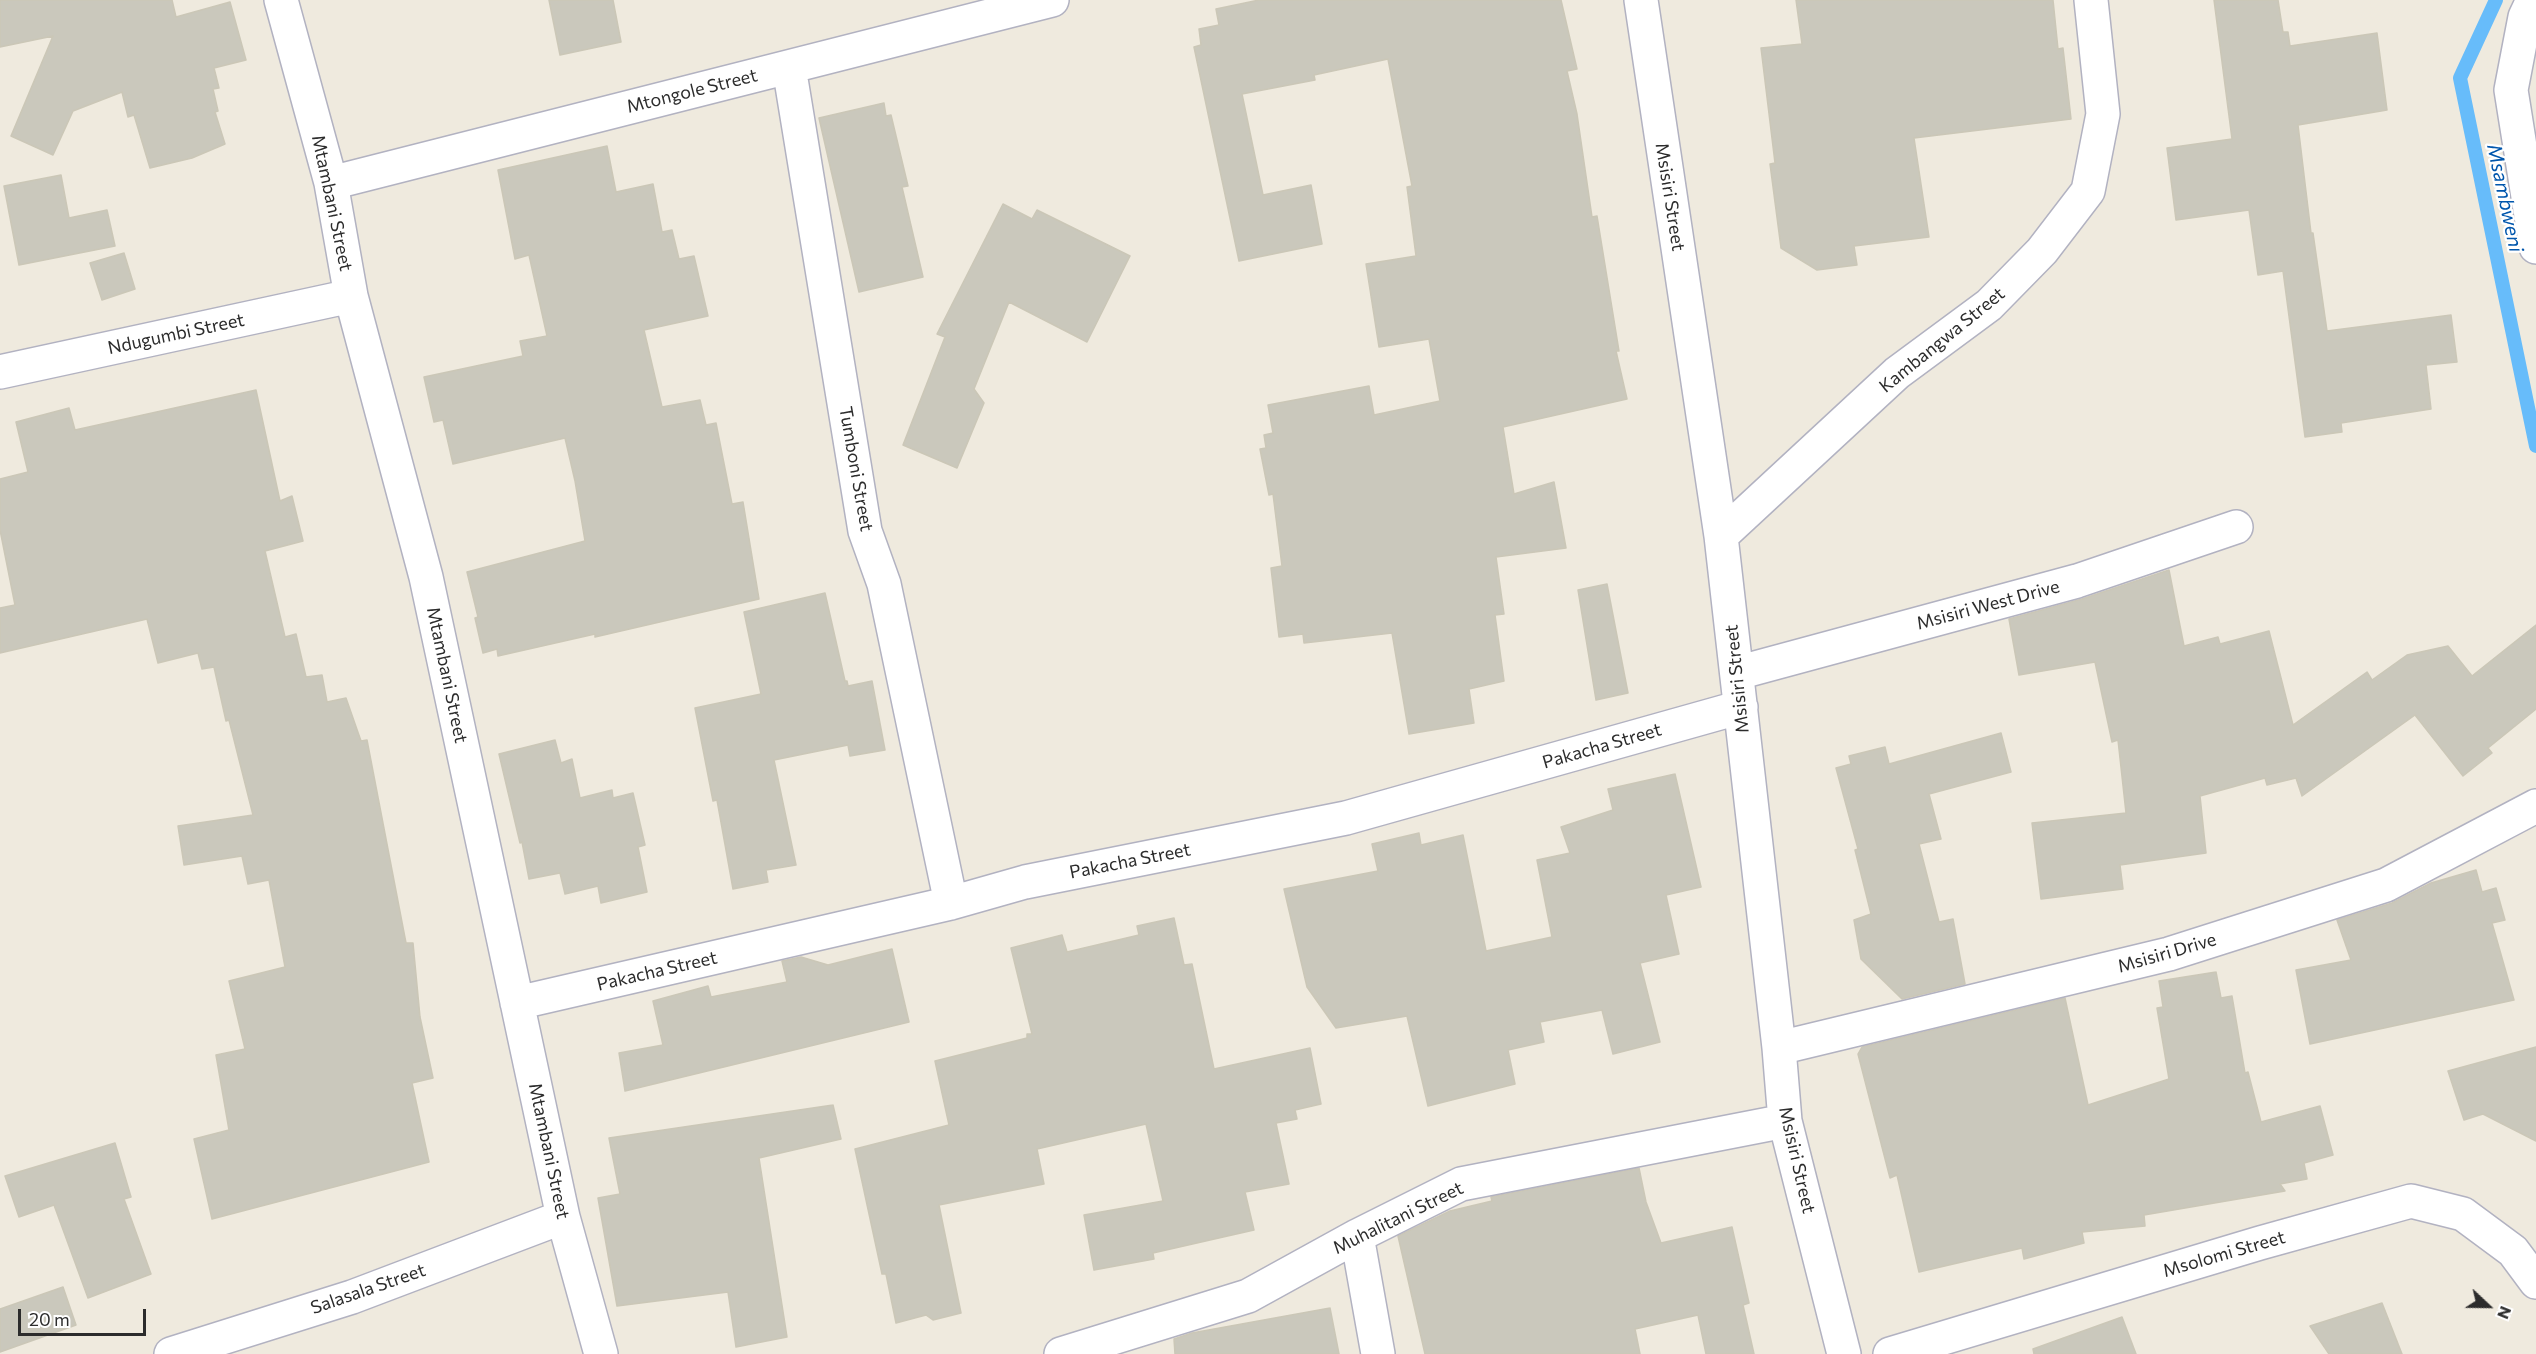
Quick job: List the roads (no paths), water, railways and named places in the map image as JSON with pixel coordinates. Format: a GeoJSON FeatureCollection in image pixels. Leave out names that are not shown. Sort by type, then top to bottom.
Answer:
{"type":"FeatureCollection","features":[{"type":"Feature","properties":{"kind":"street","name":"Mtambani Street"},"geometry":{"type":"LineString","coordinates":[[281,0],[332,183],[351,296],[426,577],[563,1217],[601,1354]]}},
{"type":"Feature","properties":{"kind":"street","name":"Mtongole Street"},"geometry":{"type":"LineString","coordinates":[[332,183],[1052,0]]}},
{"type":"Feature","properties":{"kind":"street","name":"Msisiri Street"},"geometry":{"type":"LineString","coordinates":[[1641,0],[1721,536],[1779,1048],[1785,1121],[1844,1354]]}},
{"type":"Feature","properties":{"kind":"street","name":"Kambangwa Street"},"geometry":{"type":"LineString","coordinates":[[1721,536],[1897,374],[1989,305],[2042,251],[2088,191],[2103,114],[2091,0]]}},
{"type":"Feature","properties":{"kind":"street"},"geometry":{"type":"LineString","coordinates":[[2534,0],[2525,17],[2511,90],[2536,246]]}},
{"type":"Feature","properties":{"kind":"street","name":"Tumboni Street"},"geometry":{"type":"LineString","coordinates":[[789,67],[865,531],[884,584],[951,903]]}},
{"type":"Feature","properties":{"kind":"street","name":"Ndugumbi Street"},"geometry":{"type":"LineString","coordinates":[[0,372],[351,296]]}},
{"type":"Feature","properties":{"kind":"street","name":"Msisiri West Drive"},"geometry":{"type":"LineString","coordinates":[[1737,673],[2077,581],[2236,527]]}},
{"type":"Feature","properties":{"kind":"street","name":"Pakacha Street"},"geometry":{"type":"LineString","coordinates":[[517,1003],[951,903],[1025,882],[1346,818],[1740,707]]}},
{"type":"Feature","properties":{"kind":"street","name":"Msisiri Drive"},"geometry":{"type":"LineString","coordinates":[[1779,1048],[2169,954],[2249,929],[2386,885],[2536,806]]}},
{"type":"Feature","properties":{"kind":"street","name":"Muhalitani Street"},"geometry":{"type":"LineString","coordinates":[[1061,1354],[1248,1296],[1357,1236],[1461,1184],[1785,1121]]}},
{"type":"Feature","properties":{"kind":"street","name":"Msolomi Street"},"geometry":{"type":"LineString","coordinates":[[1890,1354],[2260,1243],[2411,1201],[2463,1214],[2513,1251],[2536,1282]]}},
{"type":"Feature","properties":{"kind":"street","name":"Salasala Street"},"geometry":{"type":"LineString","coordinates":[[171,1354],[352,1297],[563,1217]]}},
{"type":"Feature","properties":{"kind":"street"},"geometry":{"type":"LineString","coordinates":[[1357,1236],[1378,1354]]}},
{"type":"Feature","properties":{"kind":"waterway","name":"Msambweni"},"geometry":{"type":"LineString","coordinates":[[2496,0],[2460,78],[2536,446]]}}]}
